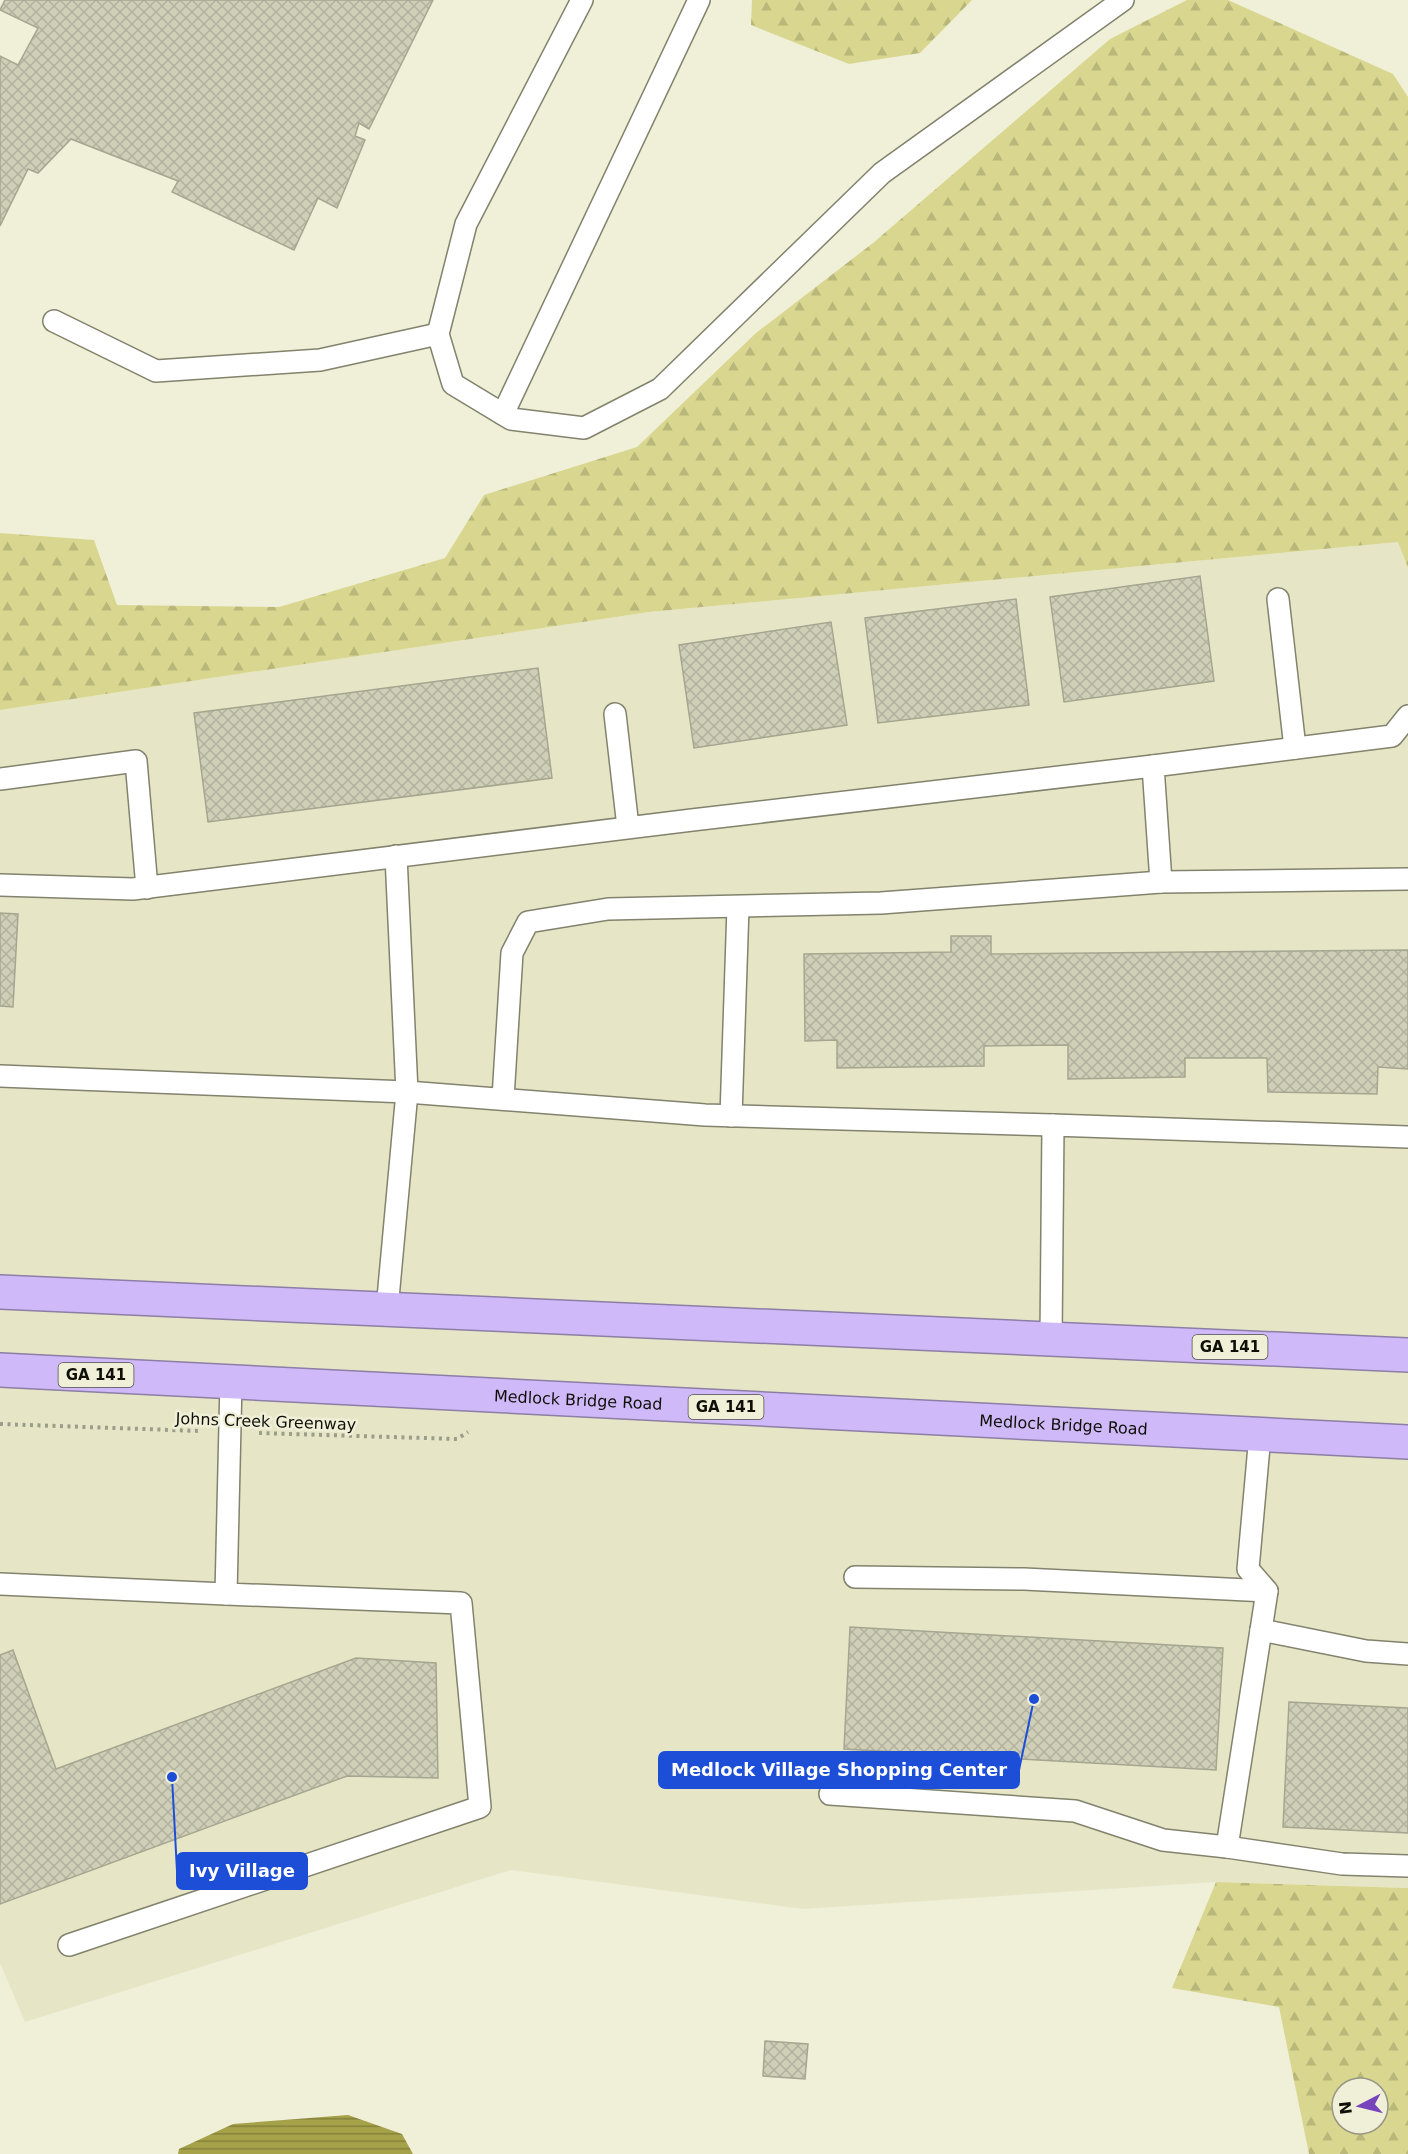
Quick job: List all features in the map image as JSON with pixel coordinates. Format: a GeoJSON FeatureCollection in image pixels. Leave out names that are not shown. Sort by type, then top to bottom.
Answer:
{"type":"FeatureCollection","features":[{"type":"Feature","properties":{"kind":"highway","name":"GA 141"},"geometry":{"type":"LineString","coordinates":[[0,1292],[1408,1355]]}},
{"type":"Feature","properties":{"kind":"highway","name":"Medlock Bridge Road"},"geometry":{"type":"LineString","coordinates":[[0,1370],[1408,1443]]}},
{"type":"Feature","properties":{"kind":"lane"},"geometry":{"type":"LineString","coordinates":[[582,0],[466,224],[438,334],[453,384],[511,419],[584,428],[660,389],[882,173],[1123,0]]}},
{"type":"Feature","properties":{"kind":"lane"},"geometry":{"type":"LineString","coordinates":[[503,414],[699,0]]}},
{"type":"Feature","properties":{"kind":"lane"},"geometry":{"type":"LineString","coordinates":[[54,321],[156,371],[320,360],[438,334]]}},
{"type":"Feature","properties":{"kind":"lane"},"geometry":{"type":"LineString","coordinates":[[1278,599],[1295,748]]}},
{"type":"Feature","properties":{"kind":"lane"},"geometry":{"type":"LineString","coordinates":[[615,714],[628,827]]}},
{"type":"Feature","properties":{"kind":"lane"},"geometry":{"type":"LineString","coordinates":[[0,885],[147,888],[628,827],[1392,736],[1408,716]]}},
{"type":"Feature","properties":{"kind":"lane"},"geometry":{"type":"LineString","coordinates":[[0,779],[136,761],[147,888]]}},
{"type":"Feature","properties":{"kind":"lane"},"geometry":{"type":"LineString","coordinates":[[1153,766],[1161,882]]}},
{"type":"Feature","properties":{"kind":"lane"},"geometry":{"type":"LineString","coordinates":[[387,1309],[407,1092],[396,856]]}},
{"type":"Feature","properties":{"kind":"lane"},"geometry":{"type":"LineString","coordinates":[[503,1098],[512,953],[528,922],[608,909],[881,903],[1161,882],[1408,879]]}},
{"type":"Feature","properties":{"kind":"lane"},"geometry":{"type":"LineString","coordinates":[[730,1116],[738,907]]}},
{"type":"Feature","properties":{"kind":"lane"},"geometry":{"type":"LineString","coordinates":[[0,1076],[407,1092],[730,1116],[1408,1137]]}},
{"type":"Feature","properties":{"kind":"lane"},"geometry":{"type":"LineString","coordinates":[[1051,1339],[1053,1125]]}},
{"type":"Feature","properties":{"kind":"lane"},"geometry":{"type":"LineString","coordinates":[[226,1594],[231,1382]]}},
{"type":"Feature","properties":{"kind":"lane"},"geometry":{"type":"LineString","coordinates":[[1260,1435],[1248,1569],[1267,1590]]}},
{"type":"Feature","properties":{"kind":"lane"},"geometry":{"type":"LineString","coordinates":[[855,1577],[1024,1579],[1267,1590]]}},
{"type":"Feature","properties":{"kind":"lane"},"geometry":{"type":"LineString","coordinates":[[0,1584],[461,1603],[480,1807],[69,1945]]}},
{"type":"Feature","properties":{"kind":"lane"},"geometry":{"type":"LineString","coordinates":[[1227,1847],[1267,1590]]}},
{"type":"Feature","properties":{"kind":"lane"},"geometry":{"type":"LineString","coordinates":[[1261,1630],[1366,1652],[1408,1654]]}},
{"type":"Feature","properties":{"kind":"lane"},"geometry":{"type":"LineString","coordinates":[[830,1794],[1075,1811],[1162,1840],[1342,1864],[1408,1866]]}},
{"type":"Feature","properties":{"kind":"path","name":"Johns Creek Greenway"},"geometry":{"type":"LineString","coordinates":[[0,1424],[457,1439],[518,1397]]}},
{"type":"Feature","properties":{"kind":"shaded area"},"geometry":{"type":"Polygon","coordinates":[[[1398,542],[1408,568],[1408,1888],[1216,1882],[803,1909],[511,1870],[25,2022],[0,1963],[0,710],[649,612],[1398,542]]]}},
{"type":"Feature","properties":{"kind":"shaded area"},"geometry":{"type":"Polygon","coordinates":[[[348,2115],[402,2134],[413,2154],[178,2154],[179,2149],[233,2124],[348,2115]]]}},
{"type":"Feature","properties":{"kind":"green space"},"geometry":{"type":"Polygon","coordinates":[[[752,0],[972,0],[920,53],[849,64],[751,25],[752,0]]]}},
{"type":"Feature","properties":{"kind":"green space"},"geometry":{"type":"Polygon","coordinates":[[[1187,0],[1228,0],[1393,74],[1408,97],[1408,568],[1398,542],[649,612],[0,710],[0,533],[94,540],[117,605],[279,607],[445,558],[484,495],[637,447],[756,333],[873,243],[1110,39],[1187,0]]]}},
{"type":"Feature","properties":{"kind":"green space"},"geometry":{"type":"Polygon","coordinates":[[[1216,1882],[1408,1888],[1408,2154],[1309,2154],[1279,2007],[1172,1988],[1216,1882]]]}},
{"type":"Feature","properties":{"kind":"building"},"geometry":{"type":"Polygon","coordinates":[[[5,0],[433,0],[369,129],[359,123],[355,136],[365,140],[337,208],[318,198],[294,250],[172,192],[178,181],[71,139],[38,173],[28,169],[0,226],[0,56],[18,65],[38,28],[0,10],[5,0]]]}},
{"type":"Feature","properties":{"kind":"building"},"geometry":{"type":"Polygon","coordinates":[[[1200,576],[1214,681],[1064,702],[1050,597],[1200,576]]]}},
{"type":"Feature","properties":{"kind":"building"},"geometry":{"type":"Polygon","coordinates":[[[1016,599],[1029,705],[878,723],[865,618],[1016,599]]]}},
{"type":"Feature","properties":{"kind":"building"},"geometry":{"type":"Polygon","coordinates":[[[831,622],[847,725],[694,748],[679,645],[831,622]]]}},
{"type":"Feature","properties":{"kind":"building"},"geometry":{"type":"Polygon","coordinates":[[[538,668],[552,778],[208,822],[194,713],[538,668]]]}},
{"type":"Feature","properties":{"kind":"building"},"geometry":{"type":"Polygon","coordinates":[[[0,913],[18,914],[13,1007],[0,1006],[0,913]]]}},
{"type":"Feature","properties":{"kind":"building"},"geometry":{"type":"Polygon","coordinates":[[[951,936],[991,936],[991,954],[1408,950],[1408,1069],[1378,1067],[1377,1094],[1268,1092],[1267,1058],[1185,1058],[1185,1077],[1068,1079],[1068,1045],[984,1046],[984,1066],[837,1068],[837,1040],[805,1041],[804,954],[951,952],[951,936]]]}},
{"type":"Feature","properties":{"kind":"building"},"geometry":{"type":"Polygon","coordinates":[[[850,1627],[1223,1648],[1216,1770],[844,1749],[850,1627]]]}},
{"type":"Feature","properties":{"kind":"building"},"geometry":{"type":"Polygon","coordinates":[[[13,1650],[56,1769],[356,1658],[436,1663],[438,1778],[347,1776],[0,1904],[0,1655],[13,1650]]]}},
{"type":"Feature","properties":{"kind":"building"},"geometry":{"type":"Polygon","coordinates":[[[1289,1702],[1408,1708],[1408,1833],[1283,1827],[1289,1702]]]}},
{"type":"Feature","properties":{"kind":"building"},"geometry":{"type":"Polygon","coordinates":[[[765,2041],[808,2044],[805,2079],[763,2076],[765,2041]]]}},
{"type":"Feature","properties":{"kind":"place","name":"Medlock Village Shopping Center"},"geometry":{"type":"Point","coordinates":[1034,1699]}},
{"type":"Feature","properties":{"kind":"place","name":"Ivy Village"},"geometry":{"type":"Point","coordinates":[172,1777]}}]}
